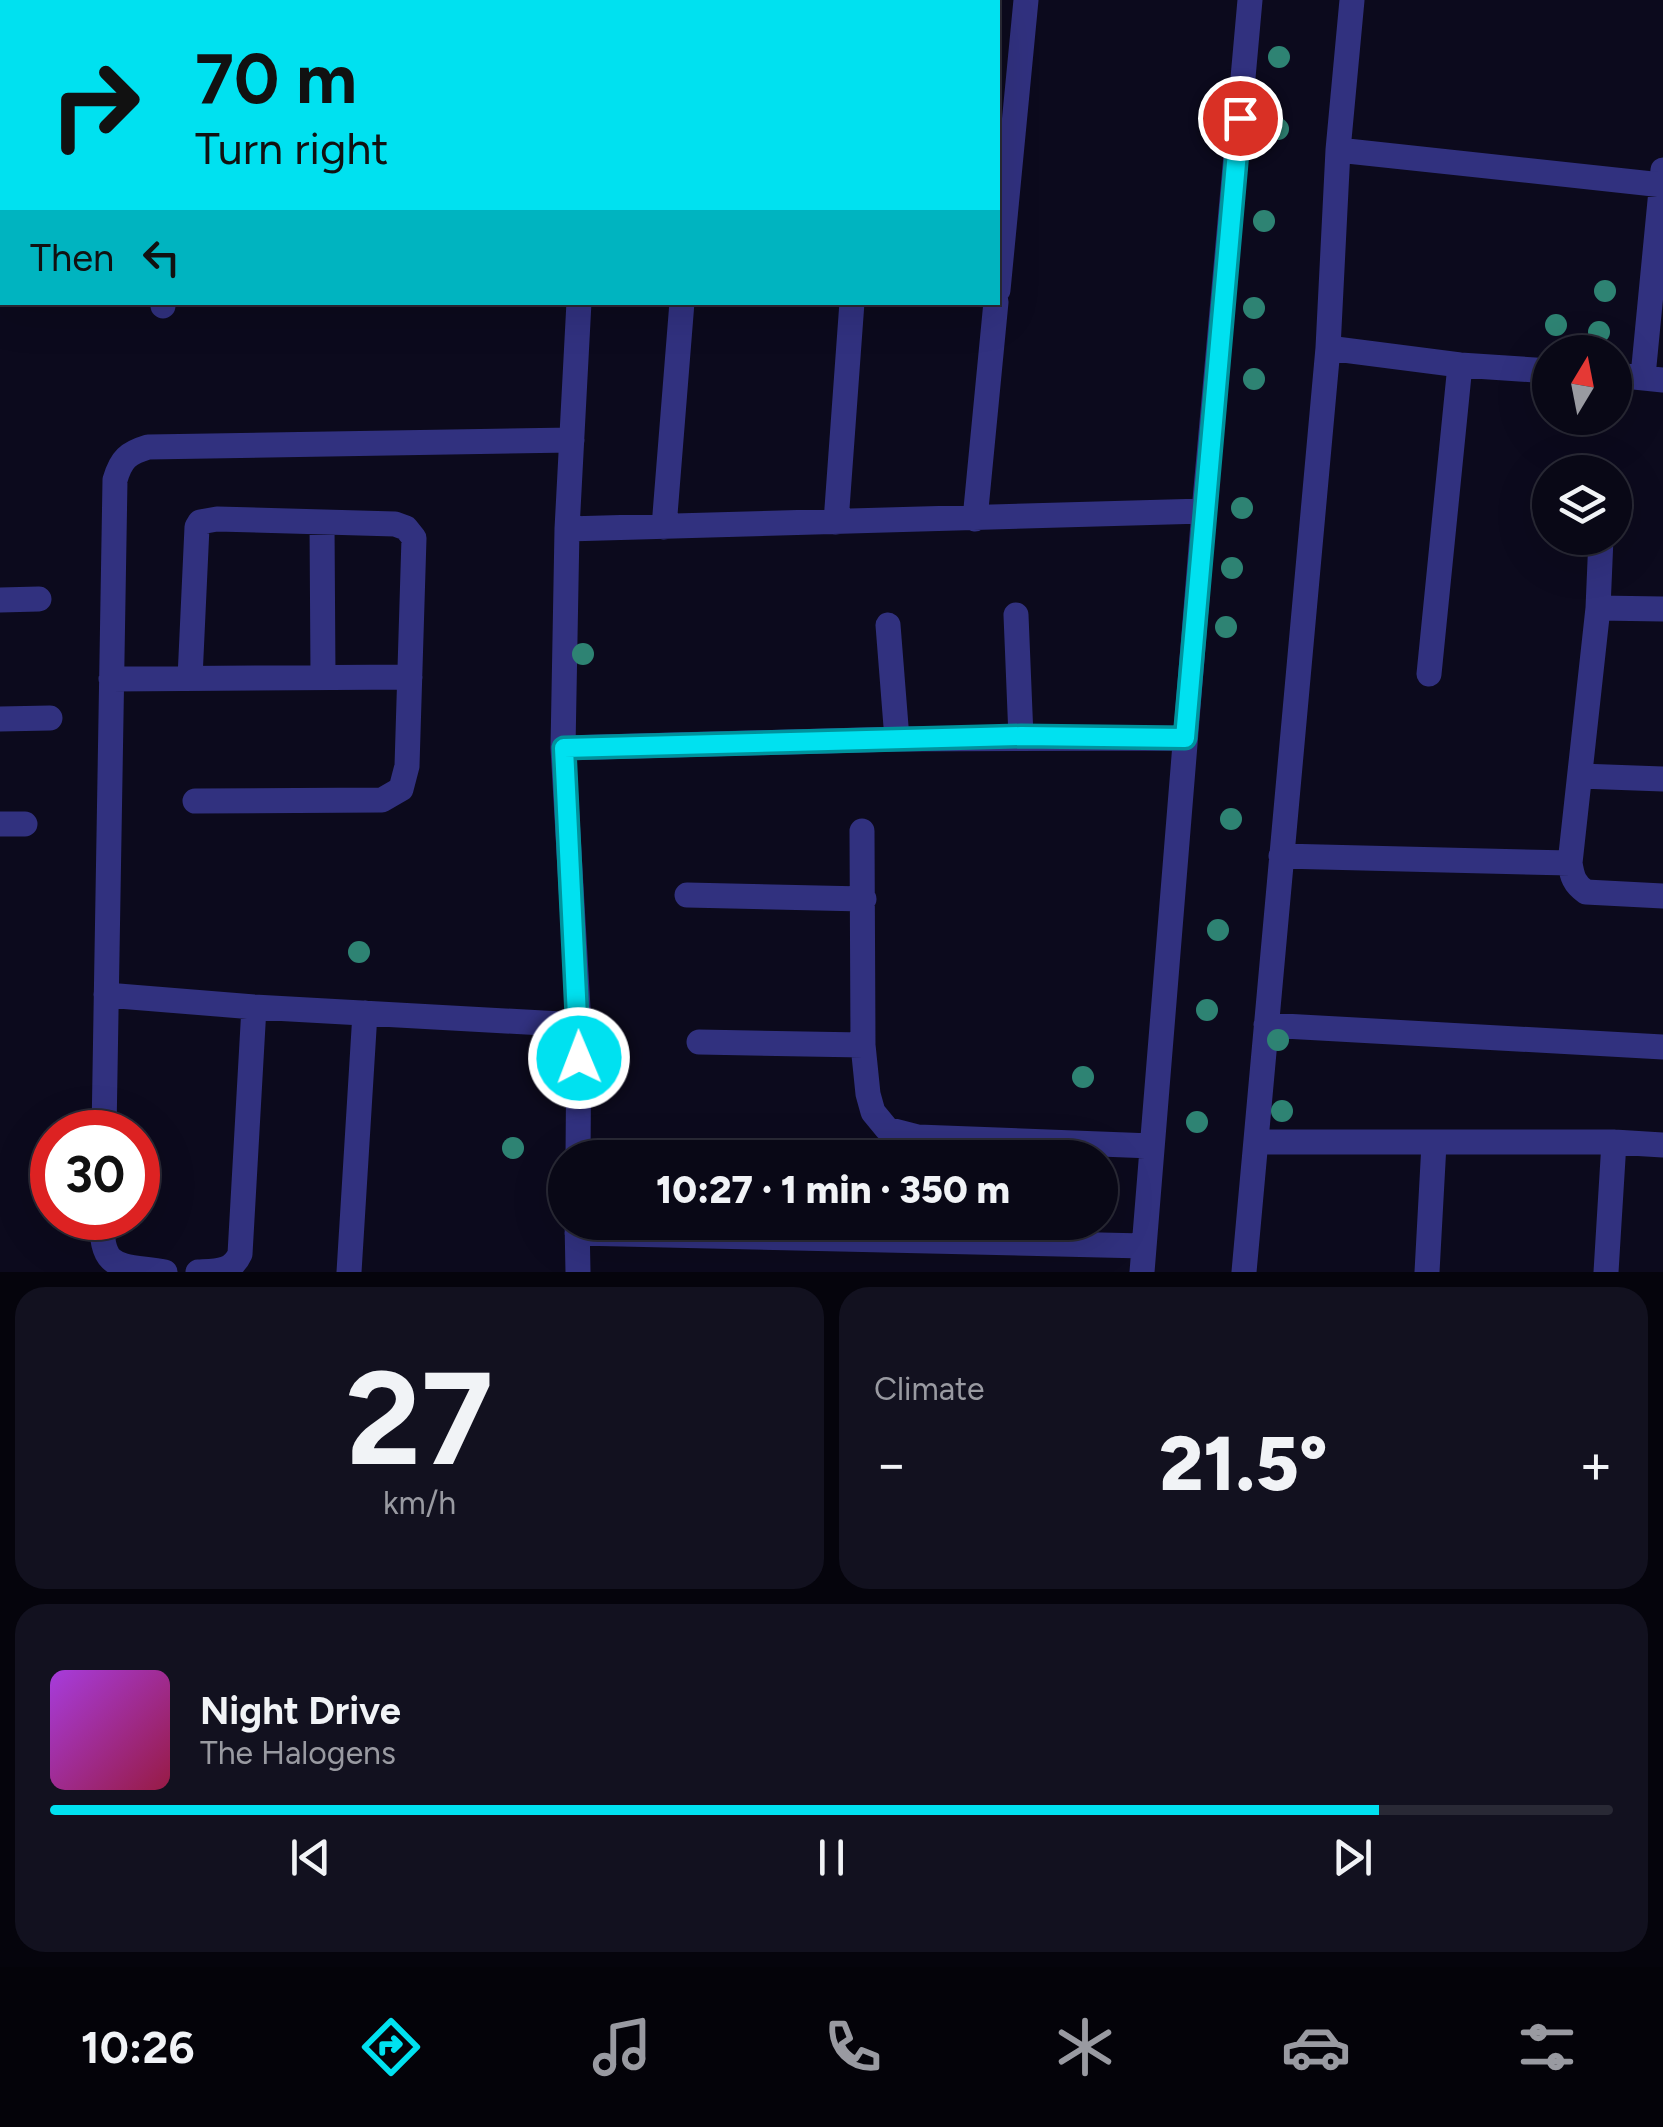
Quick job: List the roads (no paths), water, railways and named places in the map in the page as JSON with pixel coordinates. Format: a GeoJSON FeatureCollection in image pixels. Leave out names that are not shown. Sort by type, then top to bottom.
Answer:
{"type":"FeatureCollection","features":[{"type":"Feature","properties":{"kind":"street"},"geometry":{"type":"LineString","coordinates":[[1000,269],[1026,0]]}},
{"type":"Feature","properties":{"kind":"street"},"geometry":{"type":"LineString","coordinates":[[1142,1272],[1250,0]]}},
{"type":"Feature","properties":{"kind":"street"},"geometry":{"type":"LineString","coordinates":[[1244,1272],[1328,348],[1338,150],[1352,0]]}},
{"type":"Feature","properties":{"kind":"street"},"geometry":{"type":"LineString","coordinates":[[1338,150],[1662,180],[1653,378]]}},
{"type":"Feature","properties":{"kind":"street"},"geometry":{"type":"LineString","coordinates":[[578,1140],[580,1025],[564,748],[567,529],[580,305]]}},
{"type":"Feature","properties":{"kind":"street"},"geometry":{"type":"LineString","coordinates":[[664,527],[682,305]]}},
{"type":"Feature","properties":{"kind":"street"},"geometry":{"type":"LineString","coordinates":[[836,522],[852,305]]}},
{"type":"Feature","properties":{"kind":"street"},"geometry":{"type":"LineString","coordinates":[[975,519],[996,305]]}},
{"type":"Feature","properties":{"kind":"street"},"geometry":{"type":"LineString","coordinates":[[1328,348],[1532,370]]}},
{"type":"Feature","properties":{"kind":"street"},"geometry":{"type":"LineString","coordinates":[[1429,674],[1460,365]]}},
{"type":"Feature","properties":{"kind":"street"},"geometry":{"type":"LineString","coordinates":[[104,1110],[115,480],[120,461],[148,447],[572,440]]}},
{"type":"Feature","properties":{"kind":"street"},"geometry":{"type":"LineString","coordinates":[[567,529],[1204,511]]}},
{"type":"Feature","properties":{"kind":"street"},"geometry":{"type":"LineString","coordinates":[[190,678],[196,527],[200,522],[395,524],[406,528],[414,538],[408,766],[401,789],[382,800],[196,801]]}},
{"type":"Feature","properties":{"kind":"street"},"geometry":{"type":"LineString","coordinates":[[322,522],[323,678]]}},
{"type":"Feature","properties":{"kind":"street"},"geometry":{"type":"LineString","coordinates":[[1600,555],[1570,863],[1577,886],[1586,892],[1663,896]]}},
{"type":"Feature","properties":{"kind":"street"},"geometry":{"type":"LineString","coordinates":[[0,600],[39,599]]}},
{"type":"Feature","properties":{"kind":"street"},"geometry":{"type":"LineString","coordinates":[[1598,608],[1663,610]]}},
{"type":"Feature","properties":{"kind":"street"},"geometry":{"type":"LineString","coordinates":[[1016,615],[1021,736]]}},
{"type":"Feature","properties":{"kind":"street"},"geometry":{"type":"LineString","coordinates":[[888,625],[897,740]]}},
{"type":"Feature","properties":{"kind":"street"},"geometry":{"type":"LineString","coordinates":[[111,679],[410,677]]}},
{"type":"Feature","properties":{"kind":"street"},"geometry":{"type":"LineString","coordinates":[[0,720],[50,718]]}},
{"type":"Feature","properties":{"kind":"street"},"geometry":{"type":"LineString","coordinates":[[564,748],[1021,736],[1185,738]]}},
{"type":"Feature","properties":{"kind":"street"},"geometry":{"type":"LineString","coordinates":[[1580,776],[1663,779]]}},
{"type":"Feature","properties":{"kind":"street"},"geometry":{"type":"LineString","coordinates":[[862,832],[863,1045],[873,1112],[887,1129],[900,1135],[1152,1146]]}},
{"type":"Feature","properties":{"kind":"street"},"geometry":{"type":"LineString","coordinates":[[1281,856],[1570,863]]}},
{"type":"Feature","properties":{"kind":"street"},"geometry":{"type":"LineString","coordinates":[[687,895],[864,899]]}},
{"type":"Feature","properties":{"kind":"street"},"geometry":{"type":"LineString","coordinates":[[106,995],[580,1025]]}},
{"type":"Feature","properties":{"kind":"street"},"geometry":{"type":"LineString","coordinates":[[198,1272],[227,1270],[235,1266],[240,1254],[254,1007]]}},
{"type":"Feature","properties":{"kind":"street"},"geometry":{"type":"LineString","coordinates":[[349,1272],[365,1013]]}},
{"type":"Feature","properties":{"kind":"street"},"geometry":{"type":"LineString","coordinates":[[1266,1025],[1663,1047]]}},
{"type":"Feature","properties":{"kind":"street"},"geometry":{"type":"LineString","coordinates":[[699,1042],[863,1045]]}},
{"type":"Feature","properties":{"kind":"street"},"geometry":{"type":"LineString","coordinates":[[1256,1142],[1663,1145]]}},
{"type":"Feature","properties":{"kind":"street"},"geometry":{"type":"LineString","coordinates":[[1606,1272],[1614,1142]]}},
{"type":"Feature","properties":{"kind":"street"},"geometry":{"type":"LineString","coordinates":[[1427,1272],[1434,1144]]}},
{"type":"Feature","properties":{"kind":"street"},"geometry":{"type":"LineString","coordinates":[[102,1240],[106,1256],[117,1264],[165,1272]]}},
{"type":"Feature","properties":{"kind":"street"},"geometry":{"type":"LineString","coordinates":[[577,1240],[578,1272]]}},
{"type":"Feature","properties":{"kind":"street"},"geometry":{"type":"LineString","coordinates":[[955,1240],[1144,1246]]}}]}
